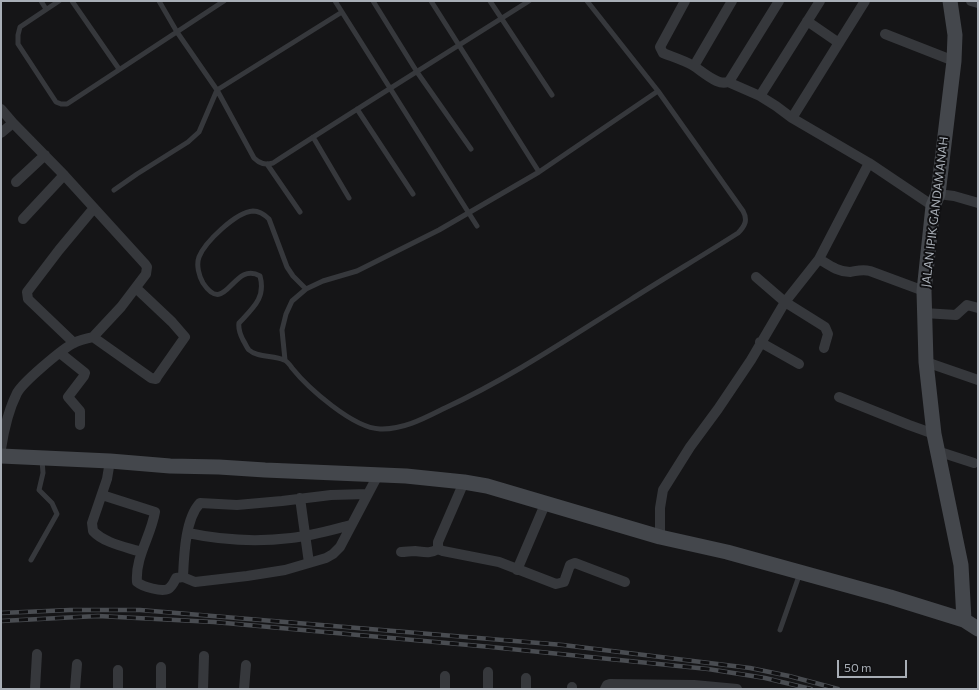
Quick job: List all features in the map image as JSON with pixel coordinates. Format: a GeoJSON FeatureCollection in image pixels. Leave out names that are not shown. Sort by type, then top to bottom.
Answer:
{"type":"FeatureCollection","features":[{"type":"Feature","properties":{"kind":"street"},"geometry":{"type":"LineString","coordinates":[[685,1],[660,47],[660,50],[663,53],[694,66],[707,76],[722,82],[728,82],[760,96],[792,118],[936,200],[954,196],[978,203]]}},
{"type":"Feature","properties":{"kind":"street"},"geometry":{"type":"LineString","coordinates":[[694,66],[732,1]]}},
{"type":"Feature","properties":{"kind":"street"},"geometry":{"type":"LineString","coordinates":[[728,82],[779,1]]}},
{"type":"Feature","properties":{"kind":"street"},"geometry":{"type":"LineString","coordinates":[[760,96],[820,1]]}},
{"type":"Feature","properties":{"kind":"street"},"geometry":{"type":"LineString","coordinates":[[792,118],[866,1]]}},
{"type":"Feature","properties":{"kind":"street","name":"JALAN IPIK GANDAMANAH"},"geometry":{"type":"LineString","coordinates":[[950,1],[955,35],[954,61],[924,291],[924,313],[926,362],[934,434],[960,565],[964,620]]}},
{"type":"Feature","properties":{"kind":"street"},"geometry":{"type":"LineString","coordinates":[[971,1],[978,3]]}},
{"type":"Feature","properties":{"kind":"street"},"geometry":{"type":"LineString","coordinates":[[807,21],[839,43]]}},
{"type":"Feature","properties":{"kind":"street"},"geometry":{"type":"LineString","coordinates":[[885,34],[954,61]]}},
{"type":"Feature","properties":{"kind":"street"},"geometry":{"type":"LineString","coordinates":[[1,109],[64,175],[147,267],[146,274],[136,288],[121,307],[93,337],[74,343],[60,353],[22,386],[10,408],[4,428],[1,449]]}},
{"type":"Feature","properties":{"kind":"street"},"geometry":{"type":"LineString","coordinates":[[1,133],[13,123]]}},
{"type":"Feature","properties":{"kind":"street"},"geometry":{"type":"LineString","coordinates":[[16,182],[45,155]]}},
{"type":"Feature","properties":{"kind":"street"},"geometry":{"type":"LineString","coordinates":[[660,537],[660,508],[663,490],[690,447],[718,409],[785,302],[819,259],[869,163]]}},
{"type":"Feature","properties":{"kind":"street"},"geometry":{"type":"LineString","coordinates":[[23,219],[64,175]]}},
{"type":"Feature","properties":{"kind":"street"},"geometry":{"type":"LineString","coordinates":[[74,343],[28,299],[27,292],[94,208]]}},
{"type":"Feature","properties":{"kind":"street"},"geometry":{"type":"LineString","coordinates":[[819,259],[837,270],[852,272],[863,270],[870,271],[924,291]]}},
{"type":"Feature","properties":{"kind":"street"},"geometry":{"type":"LineString","coordinates":[[756,277],[785,302],[825,326],[828,334],[824,348]]}},
{"type":"Feature","properties":{"kind":"street"},"geometry":{"type":"LineString","coordinates":[[93,337],[152,378],[157,377],[184,337],[172,322],[136,288]]}},
{"type":"Feature","properties":{"kind":"street"},"geometry":{"type":"LineString","coordinates":[[924,313],[956,315],[967,305],[978,308]]}},
{"type":"Feature","properties":{"kind":"street"},"geometry":{"type":"LineString","coordinates":[[760,342],[800,364]]}},
{"type":"Feature","properties":{"kind":"street"},"geometry":{"type":"LineString","coordinates":[[60,353],[85,374],[68,398],[80,411],[80,425]]}},
{"type":"Feature","properties":{"kind":"street"},"geometry":{"type":"LineString","coordinates":[[926,362],[978,380]]}},
{"type":"Feature","properties":{"kind":"street"},"geometry":{"type":"LineString","coordinates":[[839,397],[934,434]]}},
{"type":"Feature","properties":{"kind":"street"},"geometry":{"type":"LineString","coordinates":[[1,403],[10,408]]}},
{"type":"Feature","properties":{"kind":"street"},"geometry":{"type":"LineString","coordinates":[[937,451],[974,463]]}},
{"type":"Feature","properties":{"kind":"street"},"geometry":{"type":"LineString","coordinates":[[1,456],[110,461],[170,466],[406,476],[487,486],[546,502],[660,537],[727,552],[847,585],[964,620],[978,629]]}},
{"type":"Feature","properties":{"kind":"street"},"geometry":{"type":"LineString","coordinates":[[110,461],[107,479],[92,523],[92,531],[105,540],[141,552]]}},
{"type":"Feature","properties":{"kind":"street"},"geometry":{"type":"LineString","coordinates":[[102,495],[155,512],[154,519],[141,552],[137,582],[159,590],[168,589],[176,578],[183,577],[196,582],[247,576],[284,570],[326,558],[334,554],[340,547],[378,475]]}},
{"type":"Feature","properties":{"kind":"street"},"geometry":{"type":"LineString","coordinates":[[438,549],[438,542],[464,482]]}},
{"type":"Feature","properties":{"kind":"street"},"geometry":{"type":"LineString","coordinates":[[183,577],[191,518],[196,506],[200,503],[237,505],[331,495],[368,494]]}},
{"type":"Feature","properties":{"kind":"street"},"geometry":{"type":"LineString","coordinates":[[300,498],[309,563]]}},
{"type":"Feature","properties":{"kind":"street"},"geometry":{"type":"LineString","coordinates":[[518,570],[546,502]]}},
{"type":"Feature","properties":{"kind":"street"},"geometry":{"type":"LineString","coordinates":[[188,533],[266,540],[305,536],[351,525]]}},
{"type":"Feature","properties":{"kind":"street"},"geometry":{"type":"LineString","coordinates":[[401,552],[413,551],[428,553],[438,549]]}},
{"type":"Feature","properties":{"kind":"street"},"geometry":{"type":"LineString","coordinates":[[438,549],[499,562],[556,584],[564,582],[570,565],[575,563],[626,582]]}},
{"type":"Feature","properties":{"kind":"street"},"geometry":{"type":"LineString","coordinates":[[35,689],[37,654]]}},
{"type":"Feature","properties":{"kind":"street"},"geometry":{"type":"LineString","coordinates":[[202,689],[204,656]]}},
{"type":"Feature","properties":{"kind":"street"},"geometry":{"type":"LineString","coordinates":[[75,689],[77,664]]}},
{"type":"Feature","properties":{"kind":"street"},"geometry":{"type":"LineString","coordinates":[[244,689],[246,665]]}},
{"type":"Feature","properties":{"kind":"street"},"geometry":{"type":"LineString","coordinates":[[161,667],[161,689]]}},
{"type":"Feature","properties":{"kind":"street"},"geometry":{"type":"LineString","coordinates":[[118,670],[118,689]]}},
{"type":"Feature","properties":{"kind":"street"},"geometry":{"type":"LineString","coordinates":[[488,672],[488,689]]}},
{"type":"Feature","properties":{"kind":"street"},"geometry":{"type":"LineString","coordinates":[[445,676],[445,689]]}},
{"type":"Feature","properties":{"kind":"street"},"geometry":{"type":"LineString","coordinates":[[526,678],[526,689]]}},
{"type":"Feature","properties":{"kind":"street"},"geometry":{"type":"LineString","coordinates":[[605,689],[607,685],[610,684],[646,687],[734,689]]}},
{"type":"Feature","properties":{"kind":"lane"},"geometry":{"type":"LineString","coordinates":[[41,1],[46,9]]}},
{"type":"Feature","properties":{"kind":"lane"},"geometry":{"type":"LineString","coordinates":[[59,1],[20,27],[18,44],[56,102],[61,104],[67,104],[224,1]]}},
{"type":"Feature","properties":{"kind":"lane"},"geometry":{"type":"LineString","coordinates":[[72,1],[119,69]]}},
{"type":"Feature","properties":{"kind":"lane"},"geometry":{"type":"LineString","coordinates":[[158,1],[177,32],[217,90],[254,158],[259,163],[267,164],[273,163],[390,87],[417,72],[529,1]]}},
{"type":"Feature","properties":{"kind":"lane"},"geometry":{"type":"LineString","coordinates":[[335,1],[477,226]]}},
{"type":"Feature","properties":{"kind":"lane"},"geometry":{"type":"LineString","coordinates":[[373,1],[417,72],[471,149]]}},
{"type":"Feature","properties":{"kind":"lane"},"geometry":{"type":"LineString","coordinates":[[431,1],[539,172]]}},
{"type":"Feature","properties":{"kind":"lane"},"geometry":{"type":"LineString","coordinates":[[490,1],[552,95]]}},
{"type":"Feature","properties":{"kind":"lane"},"geometry":{"type":"LineString","coordinates":[[587,1],[658,91],[746,215],[746,223],[738,233],[546,353],[465,398],[410,424],[379,429],[368,427],[355,421],[318,395],[305,383],[285,360],[282,330],[286,314],[292,301],[306,289],[323,281],[357,271],[439,230],[539,172],[658,91]]}},
{"type":"Feature","properties":{"kind":"lane"},"geometry":{"type":"LineString","coordinates":[[114,190],[188,142],[199,132],[217,90],[342,12]]}},
{"type":"Feature","properties":{"kind":"lane"},"geometry":{"type":"LineString","coordinates":[[357,109],[413,194]]}},
{"type":"Feature","properties":{"kind":"lane"},"geometry":{"type":"LineString","coordinates":[[313,137],[349,198]]}},
{"type":"Feature","properties":{"kind":"lane"},"geometry":{"type":"LineString","coordinates":[[267,164],[300,212]]}},
{"type":"Feature","properties":{"kind":"lane"},"geometry":{"type":"LineString","coordinates":[[285,360],[258,354],[249,350],[239,331],[239,323],[259,300],[262,291],[260,276],[252,272],[247,273],[237,279],[225,292],[216,294],[202,282],[198,264],[199,257],[208,242],[224,228],[244,213],[256,211],[269,219],[287,267],[293,276],[306,289]]}},
{"type":"Feature","properties":{"kind":"lane"},"geometry":{"type":"LineString","coordinates":[[30,560],[57,514],[52,503],[40,490],[43,474],[41,457]]}},
{"type":"Feature","properties":{"kind":"lane"},"geometry":{"type":"LineString","coordinates":[[780,630],[800,572]]}},
{"type":"Feature","properties":{"kind":"railway"},"geometry":{"type":"LineString","coordinates":[[1,613],[70,610],[140,610],[563,645],[750,668],[789,676],[838,689]]}},
{"type":"Feature","properties":{"kind":"railway"},"geometry":{"type":"LineString","coordinates":[[1,621],[98,616],[214,622],[491,647],[708,669],[765,678],[811,689]]}}]}
